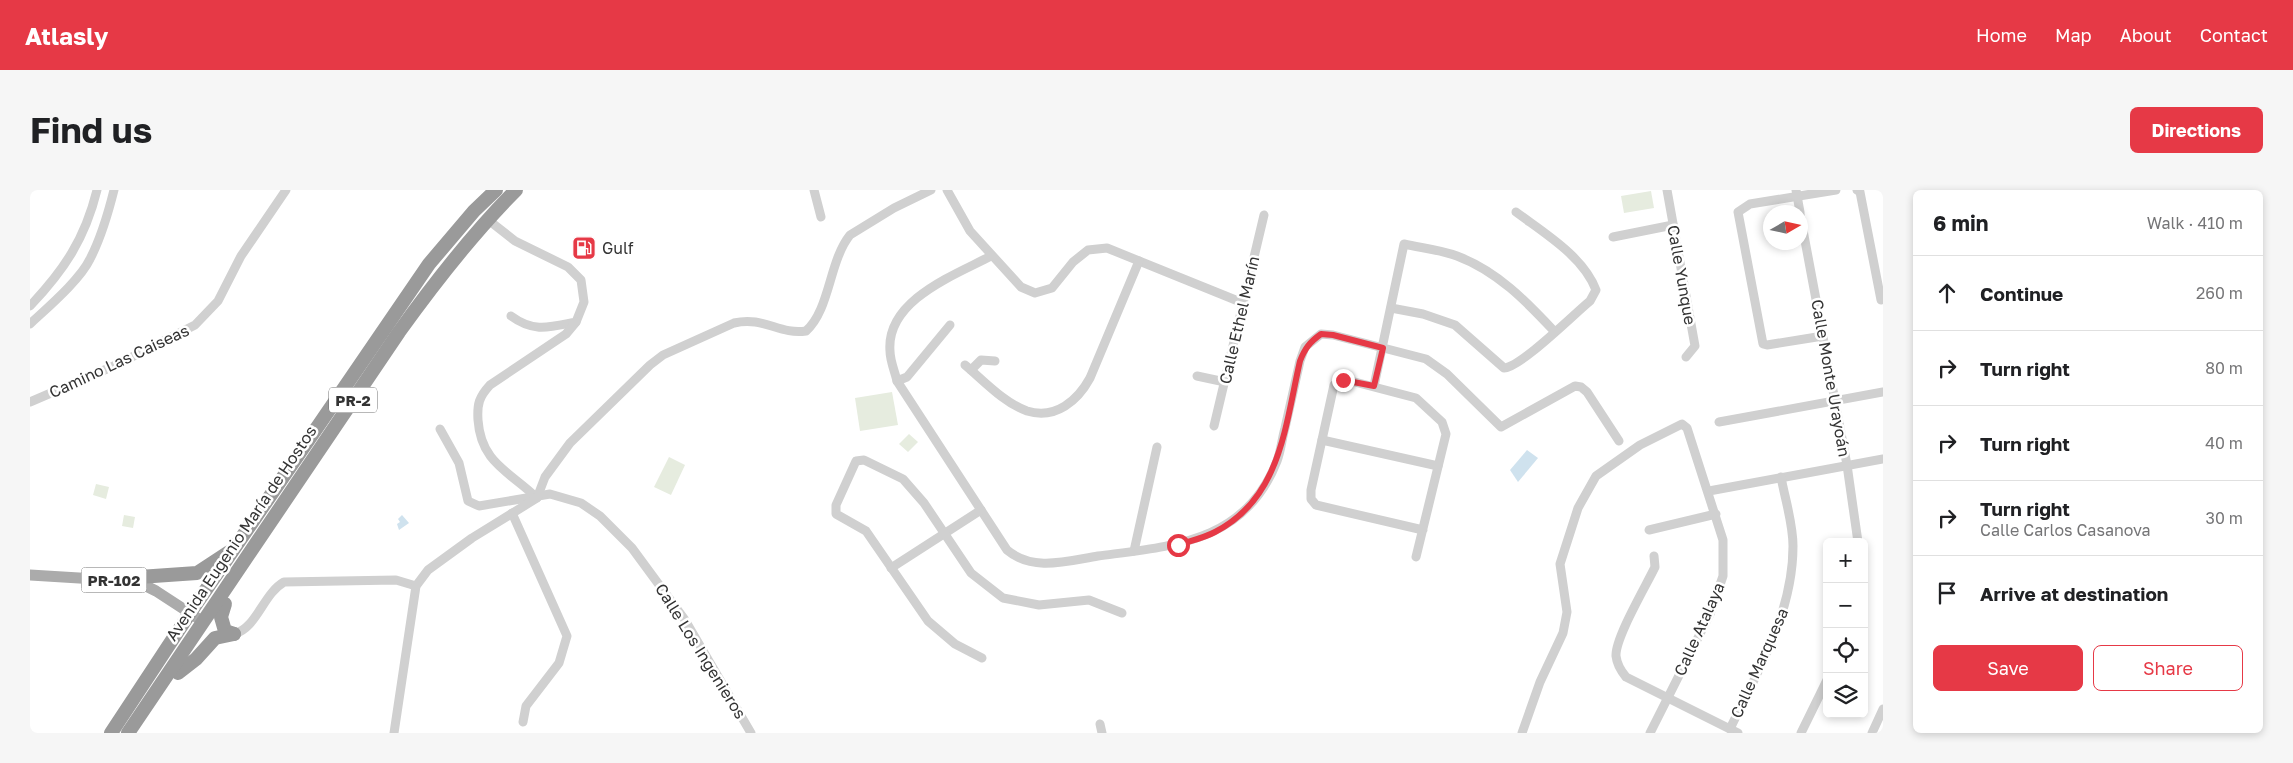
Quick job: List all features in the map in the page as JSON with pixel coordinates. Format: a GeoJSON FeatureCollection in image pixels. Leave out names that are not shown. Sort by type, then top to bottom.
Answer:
{"type":"FeatureCollection","features":[{"type":"Feature","properties":{"kind":"highway","name":"Avenida Eugenio María de Hostos"},"geometry":{"type":"LineString","coordinates":[[111,733],[190,613],[429,264],[474,211],[496,190]]}},
{"type":"Feature","properties":{"kind":"highway","name":"Avenida Eugenio María de Hostos"},"geometry":{"type":"LineString","coordinates":[[128,733],[399,332],[444,270],[487,219],[516,190]]}},
{"type":"Feature","properties":{"kind":"highway"},"geometry":{"type":"LineString","coordinates":[[138,733],[225,604],[279,519],[281,507]]}},
{"type":"Feature","properties":{"kind":"highway"},"geometry":{"type":"LineString","coordinates":[[128,581],[139,576],[197,573],[236,547]]}},
{"type":"Feature","properties":{"kind":"highway"},"geometry":{"type":"LineString","coordinates":[[225,604],[221,623],[225,631],[234,634]]}},
{"type":"Feature","properties":{"kind":"highway"},"geometry":{"type":"LineString","coordinates":[[178,673],[196,660],[215,638],[234,634]]}},
{"type":"Feature","properties":{"kind":"main road","name":"PR-102"},"geometry":{"type":"LineString","coordinates":[[30,575],[128,581],[142,584],[202,621]]}},
{"type":"Feature","properties":{"kind":"street"},"geometry":{"type":"LineString","coordinates":[[30,306],[56,279],[75,251],[92,212],[97,190]]}},
{"type":"Feature","properties":{"kind":"street"},"geometry":{"type":"LineString","coordinates":[[30,324],[64,291],[89,261],[108,214],[114,190]]}},
{"type":"Feature","properties":{"kind":"street","name":"Camino Las Caiseas"},"geometry":{"type":"LineString","coordinates":[[30,402],[116,365],[195,325],[218,302],[241,256],[286,190]]}},
{"type":"Feature","properties":{"kind":"street"},"geometry":{"type":"LineString","coordinates":[[814,190],[821,217]]}},
{"type":"Feature","properties":{"kind":"street"},"geometry":{"type":"LineString","coordinates":[[394,733],[416,586],[428,570],[472,538],[536,498],[550,470],[570,443],[650,365],[663,355],[734,323],[746,320],[760,322],[791,332],[806,331],[816,319],[830,277],[845,241],[850,235],[894,208],[931,190]]}},
{"type":"Feature","properties":{"kind":"street"},"geometry":{"type":"LineString","coordinates":[[947,190],[970,231],[991,256],[1022,287],[1035,293],[1052,288],[1073,262],[1088,250],[1107,248],[1243,303]]}},
{"type":"Feature","properties":{"kind":"street","name":"Calle Yunque"},"geometry":{"type":"LineString","coordinates":[[1667,190],[1695,346],[1686,357]]}},
{"type":"Feature","properties":{"kind":"street"},"geometry":{"type":"LineString","coordinates":[[1823,336],[1767,346],[1763,344],[1738,212],[1750,204],[1797,194],[1836,190]]}},
{"type":"Feature","properties":{"kind":"street"},"geometry":{"type":"LineString","coordinates":[[1857,190],[1860,192],[1881,300]]}},
{"type":"Feature","properties":{"kind":"street"},"geometry":{"type":"LineString","coordinates":[[1391,308],[1423,314],[1455,325],[1504,368],[1510,368],[1524,360],[1554,331],[1590,301],[1596,290],[1581,266],[1569,254],[1516,212]]}},
{"type":"Feature","properties":{"kind":"street","name":"Calle Ethel Marín"},"geometry":{"type":"LineString","coordinates":[[1214,426],[1264,215]]}},
{"type":"Feature","properties":{"kind":"street"},"geometry":{"type":"LineString","coordinates":[[487,219],[515,241],[568,267],[580,280],[584,302],[576,322],[566,334],[490,386],[482,394],[477,406],[479,430],[484,449],[499,467],[536,498]]}},
{"type":"Feature","properties":{"kind":"street"},"geometry":{"type":"LineString","coordinates":[[1613,237],[1674,225]]}},
{"type":"Feature","properties":{"kind":"street"},"geometry":{"type":"LineString","coordinates":[[1374,386],[1404,244],[1456,255],[1482,268],[1521,296],[1554,331]]}},
{"type":"Feature","properties":{"kind":"street","name":"Calle Monte Urayoán"},"geometry":{"type":"LineString","coordinates":[[1807,250],[1847,465],[1857,538]]}},
{"type":"Feature","properties":{"kind":"street"},"geometry":{"type":"LineString","coordinates":[[991,256],[923,292],[901,313],[892,332],[889,350],[897,381],[1007,550],[1025,562],[1052,563],[1178,545],[1214,533],[1234,519],[1253,501],[1266,483],[1278,460],[1300,361],[1305,347],[1321,334],[1333,335],[1426,359],[1436,365],[1500,427],[1574,386],[1581,387],[1587,392],[1619,441]]}},
{"type":"Feature","properties":{"kind":"street"},"geometry":{"type":"LineString","coordinates":[[995,361],[981,360],[968,367],[1007,400],[1028,411],[1049,412],[1068,405],[1081,394],[1090,378],[1139,261]]}},
{"type":"Feature","properties":{"kind":"street"},"geometry":{"type":"LineString","coordinates":[[511,316],[522,324],[539,329],[576,322]]}},
{"type":"Feature","properties":{"kind":"street"},"geometry":{"type":"LineString","coordinates":[[897,381],[907,377],[943,329]]}},
{"type":"Feature","properties":{"kind":"street"},"geometry":{"type":"LineString","coordinates":[[1197,376],[1225,382]]}},
{"type":"Feature","properties":{"kind":"street"},"geometry":{"type":"LineString","coordinates":[[1416,557],[1423,530],[1446,434],[1442,422],[1416,398],[1374,386],[1343,380],[1334,385],[1311,490],[1311,499],[1316,505],[1423,530]]}},
{"type":"Feature","properties":{"kind":"street"},"geometry":{"type":"LineString","coordinates":[[1719,422],[1883,392]]}},
{"type":"Feature","properties":{"kind":"street","name":"Calle Atalaya"},"geometry":{"type":"LineString","coordinates":[[1522,733],[1540,682],[1563,634],[1567,612],[1560,564],[1578,508],[1596,476],[1640,444],[1682,424],[1687,428],[1724,540],[1723,576],[1710,614],[1650,733]]}},
{"type":"Feature","properties":{"kind":"street","name":"Calle Los Ingenieros"},"geometry":{"type":"LineString","coordinates":[[440,429],[460,463],[468,501],[480,506],[536,498],[550,494],[580,504],[600,516],[632,548],[685,620],[751,733]]}},
{"type":"Feature","properties":{"kind":"street"},"geometry":{"type":"LineString","coordinates":[[1322,440],[1438,466]]}},
{"type":"Feature","properties":{"kind":"street"},"geometry":{"type":"LineString","coordinates":[[1134,551],[1158,447]]}},
{"type":"Feature","properties":{"kind":"street"},"geometry":{"type":"LineString","coordinates":[[1709,491],[1883,459]]}},
{"type":"Feature","properties":{"kind":"street"},"geometry":{"type":"LineString","coordinates":[[982,658],[955,644],[928,621],[866,531],[836,514],[836,505],[856,461],[864,460],[903,479],[924,503],[971,573],[1003,598],[1039,605],[1089,600],[1120,612]]}},
{"type":"Feature","properties":{"kind":"street","name":"Calle Marquesa"},"geometry":{"type":"LineString","coordinates":[[1734,731],[1786,604],[1793,545],[1782,477]]}},
{"type":"Feature","properties":{"kind":"street"},"geometry":{"type":"LineString","coordinates":[[890,568],[981,510]]}},
{"type":"Feature","properties":{"kind":"street"},"geometry":{"type":"LineString","coordinates":[[512,513],[566,636],[559,663],[526,706],[523,722]]}},
{"type":"Feature","properties":{"kind":"street"},"geometry":{"type":"LineString","coordinates":[[1649,530],[1716,514]]}},
{"type":"Feature","properties":{"kind":"street"},"geometry":{"type":"LineString","coordinates":[[1654,556],[1655,567],[1620,639],[1616,655],[1620,669],[1626,677],[1734,731]]}},
{"type":"Feature","properties":{"kind":"street"},"geometry":{"type":"LineString","coordinates":[[234,634],[246,628],[275,588],[284,582],[396,580],[416,586]]}},
{"type":"Feature","properties":{"kind":"street"},"geometry":{"type":"LineString","coordinates":[[1801,733],[1823,688]]}},
{"type":"Feature","properties":{"kind":"street"},"geometry":{"type":"LineString","coordinates":[[1872,733],[1883,709]]}},
{"type":"Feature","properties":{"kind":"shaded area"},"geometry":{"type":"Polygon","coordinates":[[[1651,191],[1654,208],[1624,213],[1621,196],[1651,191]]]}},
{"type":"Feature","properties":{"kind":"shaded area"},"geometry":{"type":"Polygon","coordinates":[[[892,392],[898,425],[860,431],[855,398],[892,392]]]}},
{"type":"Feature","properties":{"kind":"shaded area"},"geometry":{"type":"Polygon","coordinates":[[[909,434],[918,442],[908,452],[899,444],[909,434]]]}},
{"type":"Feature","properties":{"kind":"shaded area"},"geometry":{"type":"Polygon","coordinates":[[[669,457],[685,465],[671,495],[654,487],[669,457]]]}},
{"type":"Feature","properties":{"kind":"shaded area"},"geometry":{"type":"Polygon","coordinates":[[[96,484],[109,487],[106,499],[93,495],[96,484]]]}},
{"type":"Feature","properties":{"kind":"shaded area"},"geometry":{"type":"Polygon","coordinates":[[[124,515],[135,517],[133,528],[122,526],[124,515]]]}},
{"type":"Feature","properties":{"kind":"water"},"geometry":{"type":"Polygon","coordinates":[[[1527,450],[1538,458],[1518,482],[1510,470],[1527,450]]]}},
{"type":"Feature","properties":{"kind":"water"},"geometry":{"type":"Polygon","coordinates":[[[402,515],[409,523],[399,530],[397,524],[400,522],[398,519],[402,515]]]}},
{"type":"Feature","properties":{"kind":"place","name":"Gulf"},"geometry":{"type":"Point","coordinates":[584,248]}},
{"type":"Feature","properties":{"kind":"route"},"geometry":{"type":"LineString","coordinates":[[1178,545],[1214,533],[1234,519],[1253,501],[1266,483],[1278,460],[1300,361],[1305,347],[1311,341],[1321,334],[1333,335],[1383,348],[1374,386],[1343,380]]}}]}
